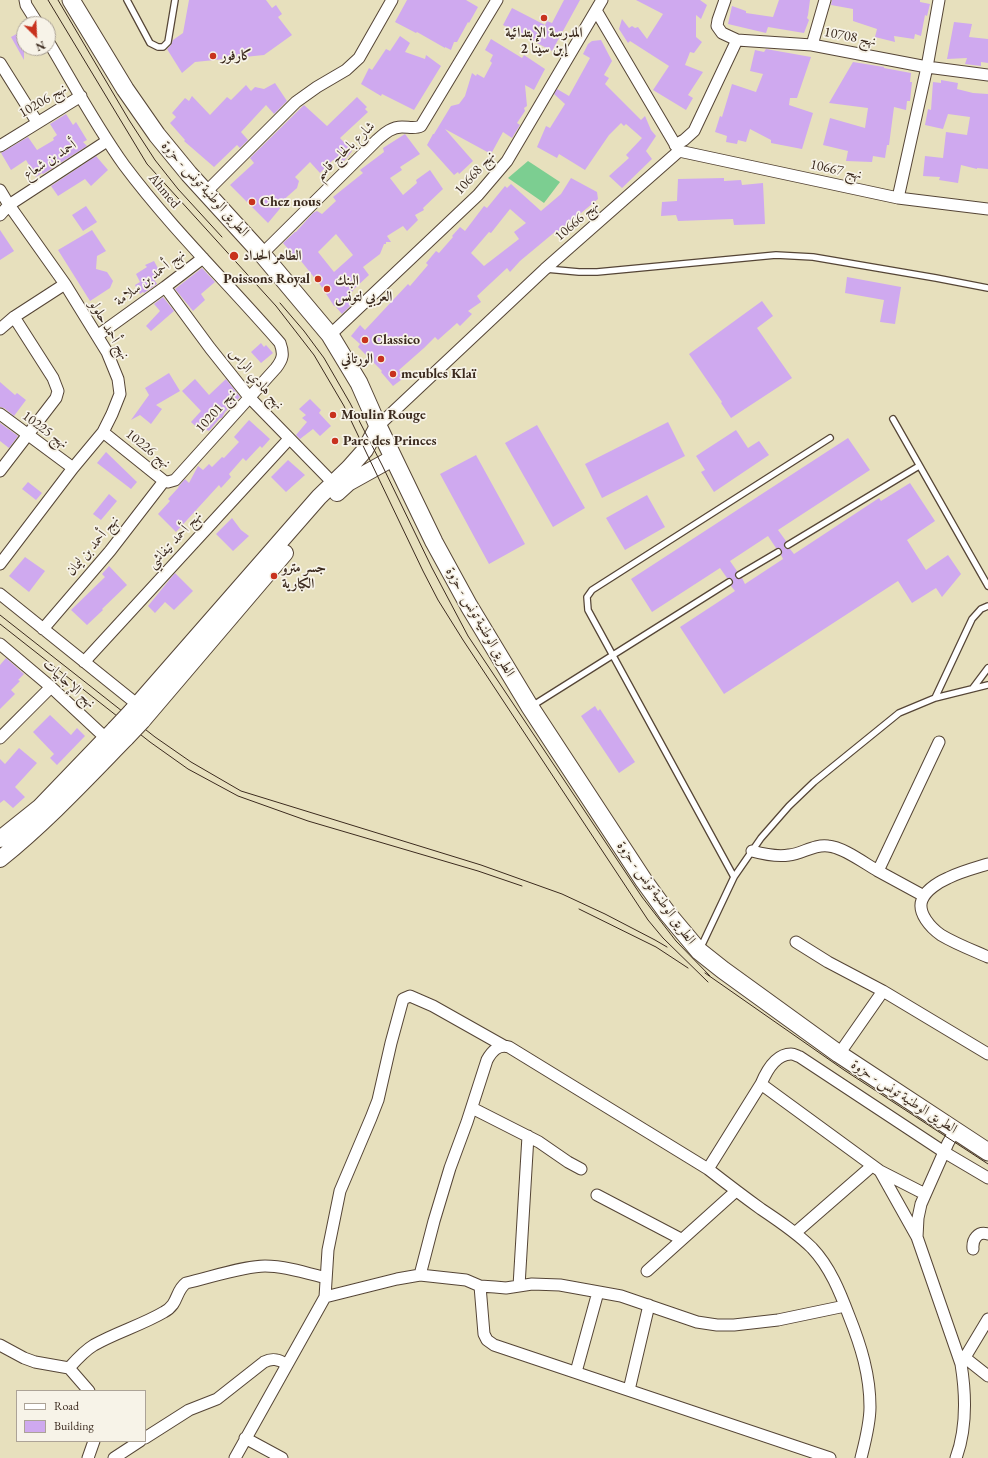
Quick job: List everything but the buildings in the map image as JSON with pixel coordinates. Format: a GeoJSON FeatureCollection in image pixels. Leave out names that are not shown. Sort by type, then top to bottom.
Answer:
{"type":"FeatureCollection","features":[{"type":"Feature","properties":{"kind":"main road","name":"الطريق الوطنية تونس - حزوة"},"geometry":{"type":"LineString","coordinates":[[72,0],[139,111],[189,174],[262,254],[330,335],[359,383],[393,458],[434,542],[469,606],[530,707],[644,881],[668,914],[699,951],[723,970],[839,1054],[988,1152]]}},
{"type":"Feature","properties":{"kind":"main road"},"geometry":{"type":"LineString","coordinates":[[140,713],[333,482],[349,468],[365,450],[378,426]]}},
{"type":"Feature","properties":{"kind":"main road"},"geometry":{"type":"LineString","coordinates":[[0,839],[40,807],[116,738],[341,488],[393,458]]}},
{"type":"Feature","properties":{"kind":"main road"},"geometry":{"type":"LineString","coordinates":[[0,858],[27,837],[71,795],[116,738]]}},
{"type":"Feature","properties":{"kind":"street"},"geometry":{"type":"LineString","coordinates":[[25,0],[26,5],[33,16]]}},
{"type":"Feature","properties":{"kind":"street"},"geometry":{"type":"LineString","coordinates":[[206,192],[296,102],[317,86],[346,70],[359,58],[392,0]]}},
{"type":"Feature","properties":{"kind":"street","name":"شارع بالحاج قاسم"},"geometry":{"type":"LineString","coordinates":[[262,254],[377,140],[392,129],[400,127],[418,128],[424,123],[497,0]]}},
{"type":"Feature","properties":{"kind":"street","name":"نهج 10668"},"geometry":{"type":"LineString","coordinates":[[330,335],[478,195],[495,176],[519,142],[597,12],[602,0]]}},
{"type":"Feature","properties":{"kind":"street","name":"نهج 10708"},"geometry":{"type":"LineString","coordinates":[[725,0],[718,20],[719,30],[736,40],[812,45],[927,67],[988,75]]}},
{"type":"Feature","properties":{"kind":"street"},"geometry":{"type":"LineString","coordinates":[[812,45],[825,0]]}},
{"type":"Feature","properties":{"kind":"street"},"geometry":{"type":"LineString","coordinates":[[898,198],[927,67],[939,0]]}},
{"type":"Feature","properties":{"kind":"street"},"geometry":{"type":"LineString","coordinates":[[597,12],[677,148],[694,131],[736,40]]}},
{"type":"Feature","properties":{"kind":"street","name":"Ahmed"},"geometry":{"type":"LineString","coordinates":[[56,55],[107,141],[151,199],[202,258],[280,343]]}},
{"type":"Feature","properties":{"kind":"street"},"geometry":{"type":"LineString","coordinates":[[0,64],[37,122]]}},
{"type":"Feature","properties":{"kind":"street","name":"نهج 10206"},"geometry":{"type":"LineString","coordinates":[[0,146],[81,96]]}},
{"type":"Feature","properties":{"kind":"street","name":"أحمد بن شعاع"},"geometry":{"type":"LineString","coordinates":[[0,214],[9,205],[107,141]]}},
{"type":"Feature","properties":{"kind":"street","name":"نهج 10667"},"geometry":{"type":"LineString","coordinates":[[677,148],[898,198],[988,210]]}},
{"type":"Feature","properties":{"kind":"street","name":"نهج 10666"},"geometry":{"type":"LineString","coordinates":[[378,426],[545,269],[677,148]]}},
{"type":"Feature","properties":{"kind":"street","name":"نهج أحمد حلولو"},"geometry":{"type":"LineString","coordinates":[[0,190],[65,284],[97,336],[113,366],[118,379],[120,394],[103,432],[73,468],[0,564]]}},
{"type":"Feature","properties":{"kind":"street","name":"نهج أحمد بن سلامة"},"geometry":{"type":"LineString","coordinates":[[97,336],[165,287],[202,258]]}},
{"type":"Feature","properties":{"kind":"street"},"geometry":{"type":"LineString","coordinates":[[0,329],[14,317],[65,284]]}},
{"type":"Feature","properties":{"kind":"street","name":"نهج هادي الراس"},"geometry":{"type":"LineString","coordinates":[[165,287],[210,348],[249,397],[333,482]]}},
{"type":"Feature","properties":{"kind":"street"},"geometry":{"type":"LineString","coordinates":[[0,471],[56,398],[58,391],[54,378],[14,317]]}},
{"type":"Feature","properties":{"kind":"street","name":"نهج 10201"},"geometry":{"type":"LineString","coordinates":[[192,460],[276,368],[282,360],[283,355],[280,343]]}},
{"type":"Feature","properties":{"kind":"street","name":"نهج 10225"},"geometry":{"type":"LineString","coordinates":[[0,414],[73,468]]}},
{"type":"Feature","properties":{"kind":"street","name":"نهج 10226"},"geometry":{"type":"LineString","coordinates":[[103,432],[164,481],[168,482],[174,480],[192,460]]}},
{"type":"Feature","properties":{"kind":"street","name":"نهج أحمد تيفاشي"},"geometry":{"type":"LineString","coordinates":[[84,662],[289,438]]}},
{"type":"Feature","properties":{"kind":"street","name":"نهج أحمد بن ليمان"},"geometry":{"type":"LineString","coordinates":[[43,629],[110,551],[164,481]]}},
{"type":"Feature","properties":{"kind":"street"},"geometry":{"type":"LineString","coordinates":[[0,594],[84,662],[140,713]]}},
{"type":"Feature","properties":{"kind":"street","name":"نهج الإجابيات"},"geometry":{"type":"LineString","coordinates":[[2,648],[116,738]]}},
{"type":"Feature","properties":{"kind":"street"},"geometry":{"type":"LineString","coordinates":[[0,738],[51,687]]}},
{"type":"Feature","properties":{"kind":"street"},"geometry":{"type":"LineString","coordinates":[[878,871],[938,742]]}},
{"type":"Feature","properties":{"kind":"street"},"geometry":{"type":"LineString","coordinates":[[752,852],[789,856],[810,848],[826,846],[836,848],[924,896]]}},
{"type":"Feature","properties":{"kind":"street"},"geometry":{"type":"LineString","coordinates":[[988,864],[947,878],[927,892],[922,900],[921,908],[930,926],[940,934],[988,957]]}},
{"type":"Feature","properties":{"kind":"street"},"geometry":{"type":"LineString","coordinates":[[796,942],[828,962],[883,991],[988,1054]]}},
{"type":"Feature","properties":{"kind":"street"},"geometry":{"type":"LineString","coordinates":[[839,1054],[883,991]]}},
{"type":"Feature","properties":{"kind":"street"},"geometry":{"type":"LineString","coordinates":[[235,1458],[324,1297],[328,1250],[340,1191],[378,1100],[403,999],[410,996],[433,1006],[504,1046],[510,1047],[708,1169],[795,1233],[812,1248],[833,1277],[861,1346],[866,1367],[870,1389],[870,1409],[861,1458]]}},
{"type":"Feature","properties":{"kind":"street"},"geometry":{"type":"LineString","coordinates":[[420,1275],[450,1168],[472,1108],[487,1060],[496,1048],[504,1046]]}},
{"type":"Feature","properties":{"kind":"street"},"geometry":{"type":"LineString","coordinates":[[708,1169],[772,1064],[780,1057],[790,1054],[800,1057],[944,1152],[988,1178]]}},
{"type":"Feature","properties":{"kind":"street"},"geometry":{"type":"LineString","coordinates":[[761,1084],[876,1168],[925,1194]]}},
{"type":"Feature","properties":{"kind":"street"},"geometry":{"type":"LineString","coordinates":[[472,1108],[539,1142],[581,1169]]}},
{"type":"Feature","properties":{"kind":"street"},"geometry":{"type":"LineString","coordinates":[[917,1237],[918,1218],[925,1194],[955,1131]]}},
{"type":"Feature","properties":{"kind":"street"},"geometry":{"type":"LineString","coordinates":[[519,1286],[528,1136]]}},
{"type":"Feature","properties":{"kind":"street"},"geometry":{"type":"LineString","coordinates":[[795,1233],[876,1168]]}},
{"type":"Feature","properties":{"kind":"street"},"geometry":{"type":"LineString","coordinates":[[876,1168],[917,1237],[963,1361],[965,1401],[961,1437],[956,1458]]}},
{"type":"Feature","properties":{"kind":"street"},"geometry":{"type":"LineString","coordinates":[[647,1270],[736,1191]]}},
{"type":"Feature","properties":{"kind":"street"},"geometry":{"type":"LineString","coordinates":[[597,1195],[681,1239]]}},
{"type":"Feature","properties":{"kind":"street"},"geometry":{"type":"LineString","coordinates":[[973,1249],[972,1243],[977,1236],[983,1233],[988,1234]]}},
{"type":"Feature","properties":{"kind":"street"},"geometry":{"type":"LineString","coordinates":[[69,1368],[80,1356],[94,1345],[145,1322],[171,1308],[177,1299],[180,1290],[186,1283],[249,1268],[264,1266],[286,1269],[326,1278]]}},
{"type":"Feature","properties":{"kind":"street"},"geometry":{"type":"LineString","coordinates":[[324,1297],[397,1279],[420,1275],[466,1280],[480,1286],[506,1288],[544,1283],[598,1292],[621,1296],[697,1322],[717,1325],[734,1325],[778,1320],[845,1306]]}},
{"type":"Feature","properties":{"kind":"street"},"geometry":{"type":"LineString","coordinates":[[480,1286],[484,1334],[487,1340],[494,1345],[830,1458]]}},
{"type":"Feature","properties":{"kind":"street"},"geometry":{"type":"LineString","coordinates":[[576,1372],[598,1292]]}},
{"type":"Feature","properties":{"kind":"street"},"geometry":{"type":"LineString","coordinates":[[629,1390],[649,1306]]}},
{"type":"Feature","properties":{"kind":"street"},"geometry":{"type":"LineString","coordinates":[[963,1361],[988,1319]]}},
{"type":"Feature","properties":{"kind":"street"},"geometry":{"type":"LineString","coordinates":[[0,1345],[24,1358],[35,1362],[69,1368],[87,1390]]}},
{"type":"Feature","properties":{"kind":"street"},"geometry":{"type":"LineString","coordinates":[[146,1437],[189,1410],[217,1400],[269,1359],[275,1359],[286,1364]]}},
{"type":"Feature","properties":{"kind":"street"},"geometry":{"type":"LineString","coordinates":[[963,1361],[988,1376]]}},
{"type":"Feature","properties":{"kind":"street"},"geometry":{"type":"LineString","coordinates":[[246,1438],[282,1458]]}},
{"type":"Feature","properties":{"kind":"street"},"geometry":{"type":"LineString","coordinates":[[88,1458],[94,1442]]}},
{"type":"Feature","properties":{"kind":"street"},"geometry":{"type":"LineString","coordinates":[[114,1458],[138,1442]]}},
{"type":"Feature","properties":{"kind":"lane"},"geometry":{"type":"LineString","coordinates":[[127,0],[150,43],[158,47],[163,47],[168,42],[175,0]]}},
{"type":"Feature","properties":{"kind":"lane"},"geometry":{"type":"LineString","coordinates":[[545,269],[597,272],[776,255],[813,257],[988,288]]}},
{"type":"Feature","properties":{"kind":"lane"},"geometry":{"type":"LineString","coordinates":[[893,419],[988,586]]}},
{"type":"Feature","properties":{"kind":"lane"},"geometry":{"type":"LineString","coordinates":[[734,877],[588,610],[587,597],[592,590],[830,438]]}},
{"type":"Feature","properties":{"kind":"lane"},"geometry":{"type":"LineString","coordinates":[[788,545],[919,466]]}},
{"type":"Feature","properties":{"kind":"lane"},"geometry":{"type":"LineString","coordinates":[[740,575],[778,552]]}},
{"type":"Feature","properties":{"kind":"lane"},"geometry":{"type":"LineString","coordinates":[[530,707],[729,582]]}},
{"type":"Feature","properties":{"kind":"lane"},"geometry":{"type":"LineString","coordinates":[[935,698],[972,619],[982,609],[988,606]]}},
{"type":"Feature","properties":{"kind":"lane"},"geometry":{"type":"LineString","coordinates":[[973,688],[988,668]]}},
{"type":"Feature","properties":{"kind":"lane"},"geometry":{"type":"LineString","coordinates":[[699,951],[734,877],[761,838],[788,806],[814,782],[899,713],[935,698],[988,685]]}},
{"type":"Feature","properties":{"kind":"green space"},"geometry":{"type":"Polygon","coordinates":[[[528,161],[560,182],[544,203],[508,178],[528,161]]]}},
{"type":"Feature","properties":{"kind":"tram line"},"geometry":{"type":"LineString","coordinates":[[48,0],[147,164],[276,306],[314,355],[344,406],[438,600],[463,640],[648,920],[663,938],[708,982]]}},
{"type":"Feature","properties":{"kind":"tram line"},"geometry":{"type":"LineString","coordinates":[[58,0],[129,120],[155,160],[178,189],[222,237]]}},
{"type":"Feature","properties":{"kind":"tram line"},"geometry":{"type":"LineString","coordinates":[[280,303],[304,331],[324,358],[350,403],[432,568],[468,636],[642,897],[676,941],[710,976]]}},
{"type":"Feature","properties":{"kind":"tram line"},"geometry":{"type":"LineString","coordinates":[[0,615],[155,737],[191,762],[241,791],[481,865],[562,894],[605,914],[667,947]]}},
{"type":"Feature","properties":{"kind":"tram line"},"geometry":{"type":"LineString","coordinates":[[0,624],[150,742],[188,769],[238,796],[308,821],[478,871],[522,886]]}},
{"type":"Feature","properties":{"kind":"tram line"},"geometry":{"type":"LineString","coordinates":[[579,909],[656,947],[688,968]]}},
{"type":"Feature","properties":{"kind":"tram line"},"geometry":{"type":"LineString","coordinates":[[705,973],[844,1070],[988,1164]]}},
{"type":"Feature","properties":{"kind":"place","name":"المدرسة الإبتدائية إبن سينا 2"},"geometry":{"type":"Point","coordinates":[544,18]}},
{"type":"Feature","properties":{"kind":"place","name":"كارفور"},"geometry":{"type":"Point","coordinates":[213,56]}},
{"type":"Feature","properties":{"kind":"place","name":"Chez nous"},"geometry":{"type":"Point","coordinates":[252,202]}},
{"type":"Feature","properties":{"kind":"place","name":"الطاهر الحداد"},"geometry":{"type":"Point","coordinates":[234,256]}},
{"type":"Feature","properties":{"kind":"place","name":"Poissons Royal"},"geometry":{"type":"Point","coordinates":[318,279]}},
{"type":"Feature","properties":{"kind":"place","name":"البنك العربي لتونس"},"geometry":{"type":"Point","coordinates":[327,289]}},
{"type":"Feature","properties":{"kind":"place","name":"Classico"},"geometry":{"type":"Point","coordinates":[365,340]}},
{"type":"Feature","properties":{"kind":"place","name":"الورتاني"},"geometry":{"type":"Point","coordinates":[381,359]}},
{"type":"Feature","properties":{"kind":"place","name":"meubles Klaï"},"geometry":{"type":"Point","coordinates":[393,374]}},
{"type":"Feature","properties":{"kind":"place","name":"Moulin Rouge"},"geometry":{"type":"Point","coordinates":[333,415]}},
{"type":"Feature","properties":{"kind":"place","name":"Parc des Princes"},"geometry":{"type":"Point","coordinates":[335,441]}},
{"type":"Feature","properties":{"kind":"place","name":"جسر مترو الكبارية"},"geometry":{"type":"Point","coordinates":[274,576]}}]}
